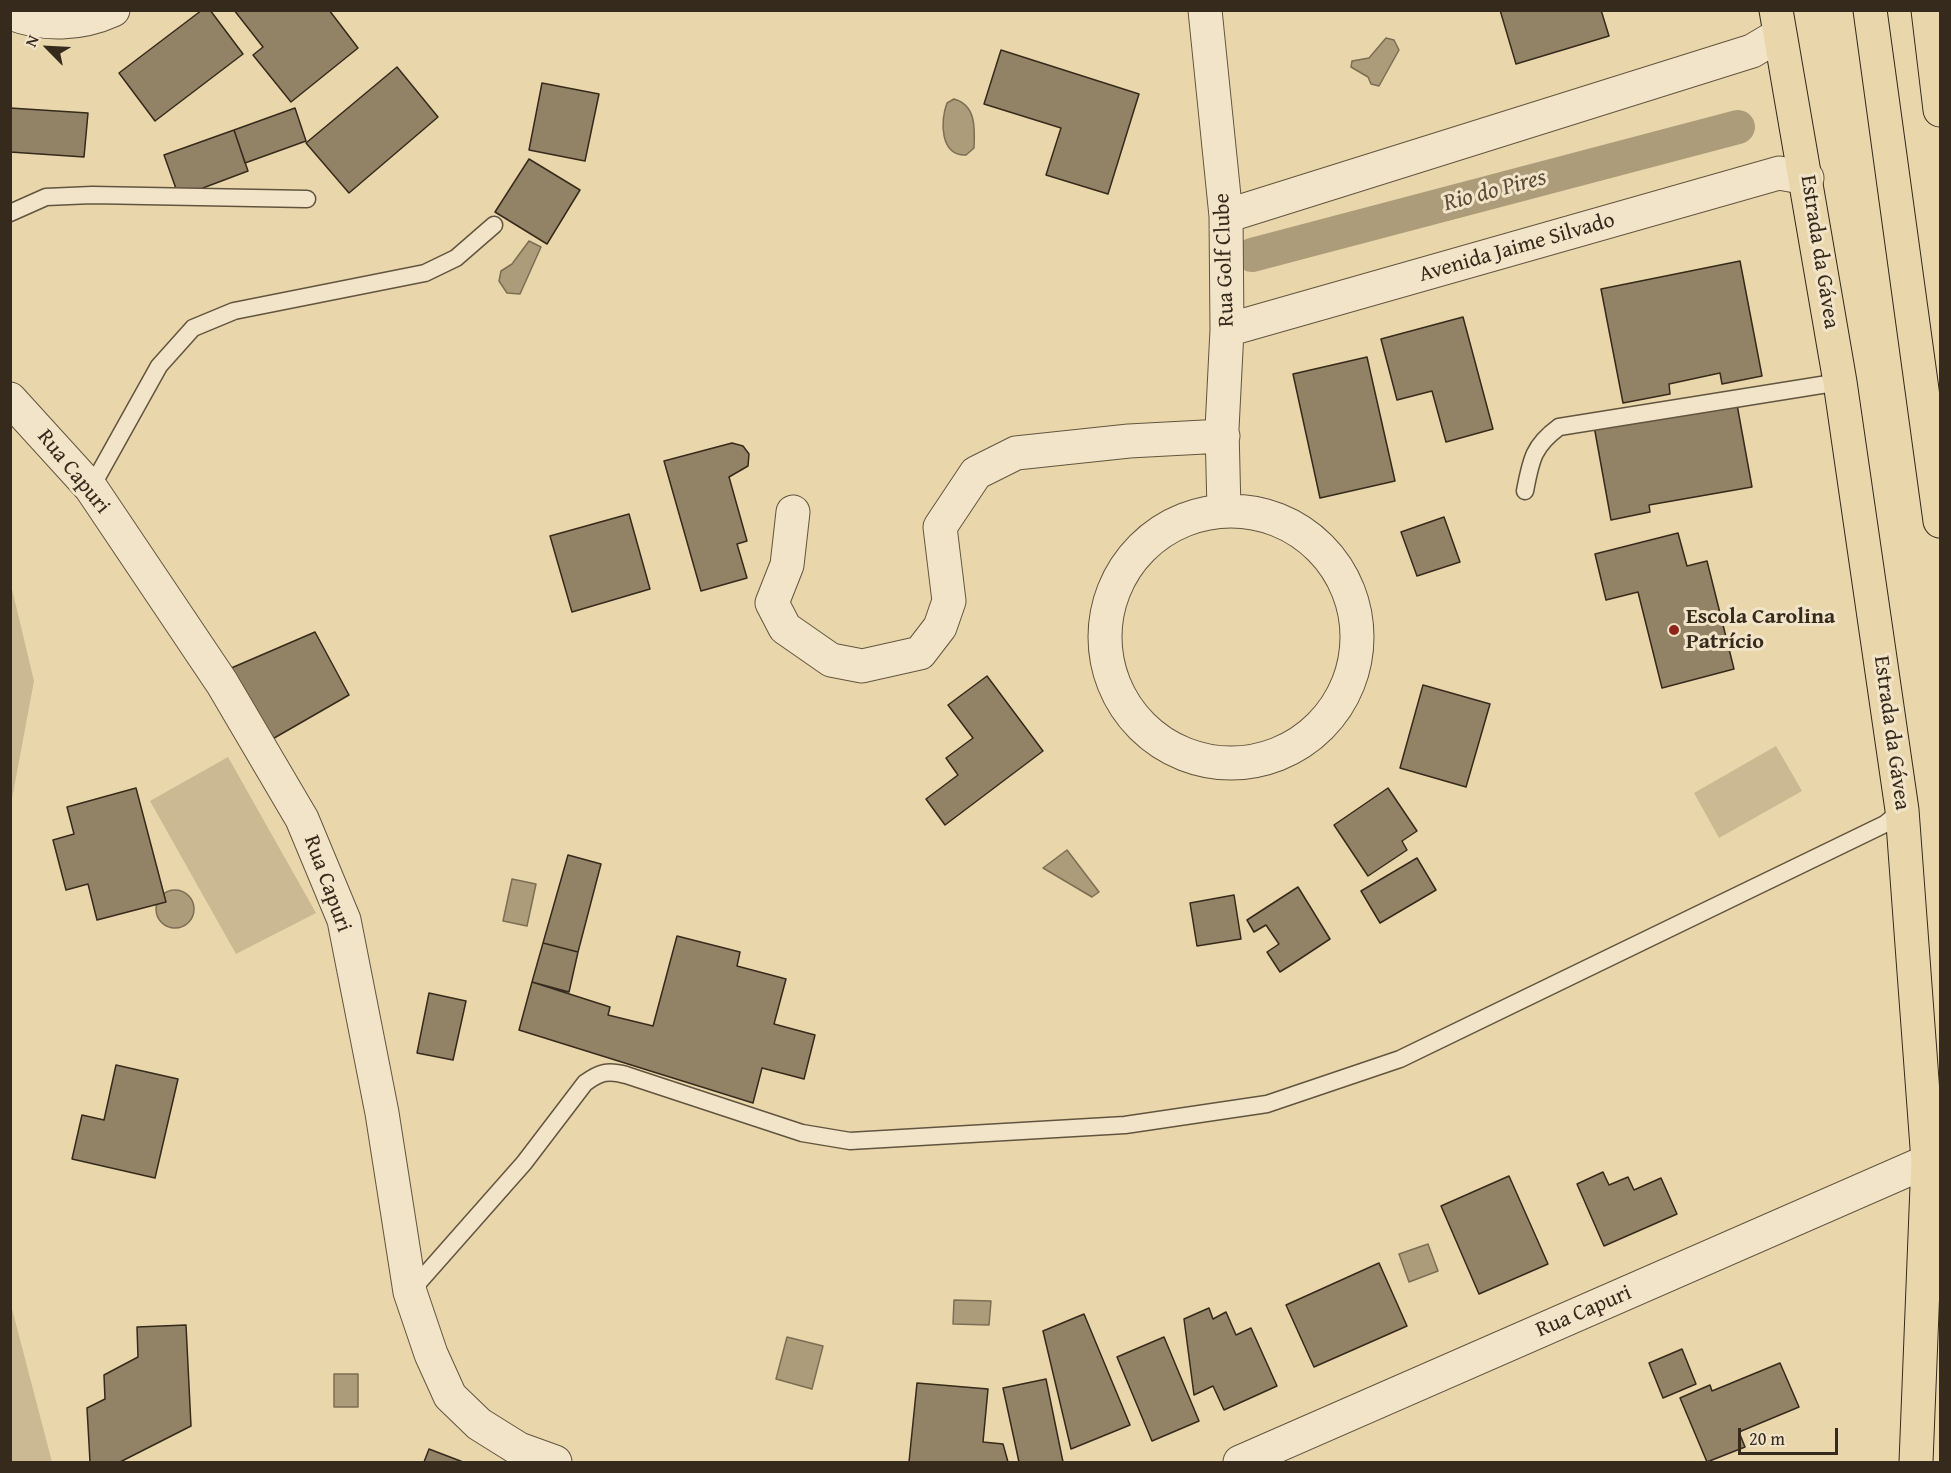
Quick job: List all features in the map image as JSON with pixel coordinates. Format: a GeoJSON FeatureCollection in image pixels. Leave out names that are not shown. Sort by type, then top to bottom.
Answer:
{"type":"FeatureCollection","features":[{"type":"Feature","properties":{"kind":"main road"},"geometry":{"type":"LineString","coordinates":[[1870,10],[1941,521]]}},
{"type":"Feature","properties":{"kind":"main road"},"geometry":{"type":"LineString","coordinates":[[1928,10],[1941,111]]}},
{"type":"Feature","properties":{"kind":"main road","name":"Estrada da Gávea"},"geometry":{"type":"LineString","coordinates":[[1778,23],[1807,178],[1840,382],[1902,810],[1928,1161],[1916,1462]]}},
{"type":"Feature","properties":{"kind":"street"},"geometry":{"type":"LineString","coordinates":[[10,13],[28,19],[65,23],[95,19],[113,10]]}},
{"type":"Feature","properties":{"kind":"street","name":"Rua Golf Clube"},"geometry":{"type":"LineString","coordinates":[[1205,10],[1226,216],[1224,510]]}},
{"type":"Feature","properties":{"kind":"street"},"geometry":{"type":"LineString","coordinates":[[1226,216],[1752,51],[1778,23]]}},
{"type":"Feature","properties":{"kind":"street","name":"Avenida Jaime Silvado"},"geometry":{"type":"LineString","coordinates":[[1227,330],[1779,173],[1807,178]]}},
{"type":"Feature","properties":{"kind":"street","name":"Rua Capuri"},"geometry":{"type":"LineString","coordinates":[[10,399],[91,488],[222,682],[297,809],[344,920],[382,1113],[410,1292],[431,1353],[450,1396],[479,1424],[519,1449],[555,1462]]}},
{"type":"Feature","properties":{"kind":"street"},"geometry":{"type":"LineString","coordinates":[[793,512],[787,565],[772,603],[785,628],[831,660],[862,666],[920,653],[940,627],[949,601],[940,527],[976,473],[1016,453],[1129,441],[1223,436]]}},
{"type":"Feature","properties":{"kind":"street"},"geometry":{"type":"LineString","coordinates":[[1224,510],[1265,514],[1303,532],[1333,561],[1352,598],[1358,639],[1350,680],[1329,717],[1322,724],[1298,744],[1260,761],[1218,764],[1178,753],[1144,729],[1119,696],[1106,656],[1107,614],[1121,575],[1148,543],[1165,531],[1183,520],[1224,510]]}},
{"type":"Feature","properties":{"kind":"street","name":"Rua Capuri"},"geometry":{"type":"LineString","coordinates":[[1240,1462],[1433,1376],[1820,1211],[1928,1161]]}},
{"type":"Feature","properties":{"kind":"lane"},"geometry":{"type":"LineString","coordinates":[[10,213],[46,197],[58,196],[307,199]]}},
{"type":"Feature","properties":{"kind":"lane"},"geometry":{"type":"LineString","coordinates":[[91,488],[159,366],[193,328],[234,311],[424,273],[456,258],[494,225]]}},
{"type":"Feature","properties":{"kind":"lane"},"geometry":{"type":"LineString","coordinates":[[1525,491],[1532,458],[1542,439],[1559,427],[1840,382]]}},
{"type":"Feature","properties":{"kind":"lane"},"geometry":{"type":"LineString","coordinates":[[410,1292],[524,1163],[585,1083],[597,1074],[609,1071],[626,1075],[802,1133],[850,1141],[1125,1125],[1268,1104],[1400,1059],[1885,824],[1902,810]]}},
{"type":"Feature","properties":{"kind":"shaded area"},"geometry":{"type":"Polygon","coordinates":[[[1386,38],[1394,40],[1399,50],[1379,86],[1371,84],[1368,77],[1351,67],[1352,61],[1369,58],[1386,38]]]}},
{"type":"Feature","properties":{"kind":"shaded area"},"geometry":{"type":"Polygon","coordinates":[[[954,99],[967,106],[973,118],[974,148],[966,155],[957,154],[951,150],[944,136],[945,110],[947,103],[954,99]]]}},
{"type":"Feature","properties":{"kind":"shaded area"},"geometry":{"type":"Polygon","coordinates":[[[529,241],[541,247],[520,294],[507,293],[499,281],[501,271],[512,264],[529,241]]]}},
{"type":"Feature","properties":{"kind":"shaded area"},"geometry":{"type":"Polygon","coordinates":[[[11,585],[34,681],[10,804],[11,585]]]}},
{"type":"Feature","properties":{"kind":"shaded area"},"geometry":{"type":"Polygon","coordinates":[[[1776,746],[1802,791],[1719,838],[1694,793],[1776,746]]]}},
{"type":"Feature","properties":{"kind":"shaded area"},"geometry":{"type":"Polygon","coordinates":[[[228,757],[316,913],[236,954],[150,801],[228,757]]]}},
{"type":"Feature","properties":{"kind":"shaded area"},"geometry":{"type":"Polygon","coordinates":[[[1067,850],[1099,892],[1092,897],[1043,868],[1067,850]]]}},
{"type":"Feature","properties":{"kind":"shaded area"},"geometry":{"type":"Polygon","coordinates":[[[512,879],[536,884],[527,926],[503,921],[512,879]]]}},
{"type":"Feature","properties":{"kind":"shaded area"},"geometry":{"type":"Polygon","coordinates":[[[175,890],[189,895],[194,909],[189,923],[175,928],[161,923],[156,909],[161,895],[175,890]]]}},
{"type":"Feature","properties":{"kind":"shaded area"},"geometry":{"type":"Polygon","coordinates":[[[1428,1244],[1438,1271],[1409,1282],[1399,1254],[1428,1244]]]}},
{"type":"Feature","properties":{"kind":"shaded area"},"geometry":{"type":"Polygon","coordinates":[[[954,1300],[991,1301],[989,1325],[953,1324],[954,1300]]]}},
{"type":"Feature","properties":{"kind":"shaded area"},"geometry":{"type":"Polygon","coordinates":[[[11,1305],[52,1462],[11,1462],[11,1305]]]}},
{"type":"Feature","properties":{"kind":"shaded area"},"geometry":{"type":"Polygon","coordinates":[[[787,1337],[823,1346],[812,1389],[776,1379],[787,1337]]]}},
{"type":"Feature","properties":{"kind":"shaded area"},"geometry":{"type":"Polygon","coordinates":[[[334,1374],[358,1374],[358,1407],[334,1407],[334,1374]]]}},
{"type":"Feature","properties":{"kind":"building"},"geometry":{"type":"Polygon","coordinates":[[[202,10],[210,10],[243,54],[155,121],[119,73],[202,10]]]}},
{"type":"Feature","properties":{"kind":"building"},"geometry":{"type":"Polygon","coordinates":[[[234,10],[329,10],[358,48],[291,102],[253,55],[263,47],[234,10]]]}},
{"type":"Feature","properties":{"kind":"building"},"geometry":{"type":"Polygon","coordinates":[[[1500,10],[1601,10],[1609,36],[1516,64],[1500,10]]]}},
{"type":"Feature","properties":{"kind":"building"},"geometry":{"type":"Polygon","coordinates":[[[1001,50],[1139,94],[1108,194],[1046,175],[1061,128],[984,104],[1001,50]]]}},
{"type":"Feature","properties":{"kind":"building"},"geometry":{"type":"Polygon","coordinates":[[[397,67],[438,117],[349,193],[306,143],[397,67]]]}},
{"type":"Feature","properties":{"kind":"building"},"geometry":{"type":"Polygon","coordinates":[[[542,83],[599,94],[585,161],[529,150],[542,83]]]}},
{"type":"Feature","properties":{"kind":"building"},"geometry":{"type":"Polygon","coordinates":[[[10,108],[88,113],[84,157],[10,152],[10,108]]]}},
{"type":"Feature","properties":{"kind":"building"},"geometry":{"type":"Polygon","coordinates":[[[295,108],[306,141],[245,163],[234,130],[295,108]]]}},
{"type":"Feature","properties":{"kind":"building"},"geometry":{"type":"Polygon","coordinates":[[[234,130],[248,171],[179,197],[164,155],[234,130]]]}},
{"type":"Feature","properties":{"kind":"building"},"geometry":{"type":"Polygon","coordinates":[[[529,159],[580,190],[547,244],[495,212],[529,159]]]}},
{"type":"Feature","properties":{"kind":"building"},"geometry":{"type":"Polygon","coordinates":[[[1740,261],[1762,376],[1722,384],[1720,373],[1669,384],[1670,394],[1623,403],[1601,289],[1740,261]]]}},
{"type":"Feature","properties":{"kind":"building"},"geometry":{"type":"Polygon","coordinates":[[[1463,317],[1493,429],[1446,442],[1432,391],[1397,400],[1381,339],[1463,317]]]}},
{"type":"Feature","properties":{"kind":"building"},"geometry":{"type":"Polygon","coordinates":[[[1367,357],[1395,481],[1320,498],[1293,374],[1367,357]]]}},
{"type":"Feature","properties":{"kind":"building"},"geometry":{"type":"Polygon","coordinates":[[[1736,399],[1752,487],[1649,505],[1650,512],[1611,520],[1594,426],[1736,399]]]}},
{"type":"Feature","properties":{"kind":"building"},"geometry":{"type":"Polygon","coordinates":[[[732,443],[743,446],[749,454],[748,466],[729,477],[747,541],[737,544],[747,578],[701,591],[664,461],[732,443]]]}},
{"type":"Feature","properties":{"kind":"building"},"geometry":{"type":"Polygon","coordinates":[[[629,514],[650,589],[572,612],[550,536],[629,514]]]}},
{"type":"Feature","properties":{"kind":"building"},"geometry":{"type":"Polygon","coordinates":[[[1444,517],[1460,562],[1417,576],[1401,532],[1444,517]]]}},
{"type":"Feature","properties":{"kind":"building"},"geometry":{"type":"Polygon","coordinates":[[[1678,533],[1687,566],[1707,561],[1734,669],[1662,688],[1638,592],[1606,600],[1595,554],[1678,533]]]}},
{"type":"Feature","properties":{"kind":"building"},"geometry":{"type":"Polygon","coordinates":[[[315,632],[349,695],[269,741],[229,669],[315,632]]]}},
{"type":"Feature","properties":{"kind":"building"},"geometry":{"type":"Polygon","coordinates":[[[987,676],[1043,751],[945,825],[926,799],[958,775],[946,758],[973,738],[948,705],[987,676]]]}},
{"type":"Feature","properties":{"kind":"building"},"geometry":{"type":"Polygon","coordinates":[[[1423,685],[1490,704],[1466,787],[1400,768],[1423,685]]]}},
{"type":"Feature","properties":{"kind":"building"},"geometry":{"type":"Polygon","coordinates":[[[136,788],[166,902],[97,920],[88,884],[66,890],[53,840],[74,834],[67,807],[136,788]]]}},
{"type":"Feature","properties":{"kind":"building"},"geometry":{"type":"Polygon","coordinates":[[[1388,788],[1417,831],[1402,841],[1407,850],[1368,876],[1334,825],[1388,788]]]}},
{"type":"Feature","properties":{"kind":"building"},"geometry":{"type":"Polygon","coordinates":[[[568,855],[601,864],[578,952],[543,943],[568,855]]]}},
{"type":"Feature","properties":{"kind":"building"},"geometry":{"type":"Polygon","coordinates":[[[1417,858],[1436,890],[1380,923],[1361,891],[1417,858]]]}},
{"type":"Feature","properties":{"kind":"building"},"geometry":{"type":"Polygon","coordinates":[[[1298,887],[1330,939],[1280,972],[1267,952],[1279,944],[1266,925],[1254,932],[1247,920],[1298,887]]]}},
{"type":"Feature","properties":{"kind":"building"},"geometry":{"type":"Polygon","coordinates":[[[1234,895],[1241,939],[1197,946],[1190,903],[1234,895]]]}},
{"type":"Feature","properties":{"kind":"building"},"geometry":{"type":"Polygon","coordinates":[[[677,936],[740,952],[737,966],[786,979],[774,1024],[815,1035],[804,1079],[762,1068],[753,1103],[519,1030],[532,982],[610,1007],[608,1015],[653,1026],[677,936]]]}},
{"type":"Feature","properties":{"kind":"building"},"geometry":{"type":"Polygon","coordinates":[[[543,943],[578,952],[569,992],[532,982],[543,943]]]}},
{"type":"Feature","properties":{"kind":"building"},"geometry":{"type":"Polygon","coordinates":[[[429,993],[466,1001],[453,1060],[417,1053],[429,993]]]}},
{"type":"Feature","properties":{"kind":"building"},"geometry":{"type":"Polygon","coordinates":[[[116,1065],[178,1079],[155,1178],[72,1159],[82,1115],[104,1120],[116,1065]]]}},
{"type":"Feature","properties":{"kind":"building"},"geometry":{"type":"Polygon","coordinates":[[[1603,1172],[1609,1185],[1628,1177],[1634,1190],[1661,1178],[1677,1214],[1604,1246],[1577,1184],[1603,1172]]]}},
{"type":"Feature","properties":{"kind":"building"},"geometry":{"type":"Polygon","coordinates":[[[1509,1176],[1548,1264],[1479,1294],[1441,1206],[1509,1176]]]}},
{"type":"Feature","properties":{"kind":"building"},"geometry":{"type":"Polygon","coordinates":[[[1379,1263],[1407,1326],[1314,1367],[1286,1305],[1379,1263]]]}},
{"type":"Feature","properties":{"kind":"building"},"geometry":{"type":"Polygon","coordinates":[[[1209,1308],[1213,1319],[1226,1312],[1236,1335],[1251,1328],[1277,1386],[1224,1410],[1213,1386],[1194,1395],[1184,1319],[1209,1308]]]}},
{"type":"Feature","properties":{"kind":"building"},"geometry":{"type":"Polygon","coordinates":[[[1084,1314],[1130,1425],[1071,1449],[1043,1331],[1084,1314]]]}},
{"type":"Feature","properties":{"kind":"building"},"geometry":{"type":"Polygon","coordinates":[[[186,1325],[191,1426],[120,1462],[90,1462],[87,1408],[105,1399],[104,1375],[138,1357],[137,1327],[186,1325]]]}},
{"type":"Feature","properties":{"kind":"building"},"geometry":{"type":"Polygon","coordinates":[[[1164,1337],[1199,1421],[1152,1441],[1117,1357],[1164,1337]]]}},
{"type":"Feature","properties":{"kind":"building"},"geometry":{"type":"Polygon","coordinates":[[[1682,1349],[1696,1384],[1663,1398],[1649,1363],[1682,1349]]]}},
{"type":"Feature","properties":{"kind":"building"},"geometry":{"type":"Polygon","coordinates":[[[1780,1363],[1799,1407],[1739,1432],[1745,1447],[1707,1462],[1680,1398],[1710,1385],[1712,1391],[1780,1363]]]}},
{"type":"Feature","properties":{"kind":"building"},"geometry":{"type":"Polygon","coordinates":[[[1046,1379],[1063,1462],[1019,1462],[1003,1388],[1046,1379]]]}},
{"type":"Feature","properties":{"kind":"building"},"geometry":{"type":"Polygon","coordinates":[[[917,1383],[988,1389],[983,1442],[1003,1444],[1008,1462],[909,1462],[917,1383]]]}},
{"type":"Feature","properties":{"kind":"building"},"geometry":{"type":"Polygon","coordinates":[[[429,1449],[463,1462],[424,1462],[429,1449]]]}},
{"type":"Feature","properties":{"kind":"waterway","name":"Rio do Pires"},"geometry":{"type":"LineString","coordinates":[[1252,255],[1738,127]]}},
{"type":"Feature","properties":{"kind":"place","name":"Escola Carolina Patrício"},"geometry":{"type":"Point","coordinates":[1674,630]}}]}
